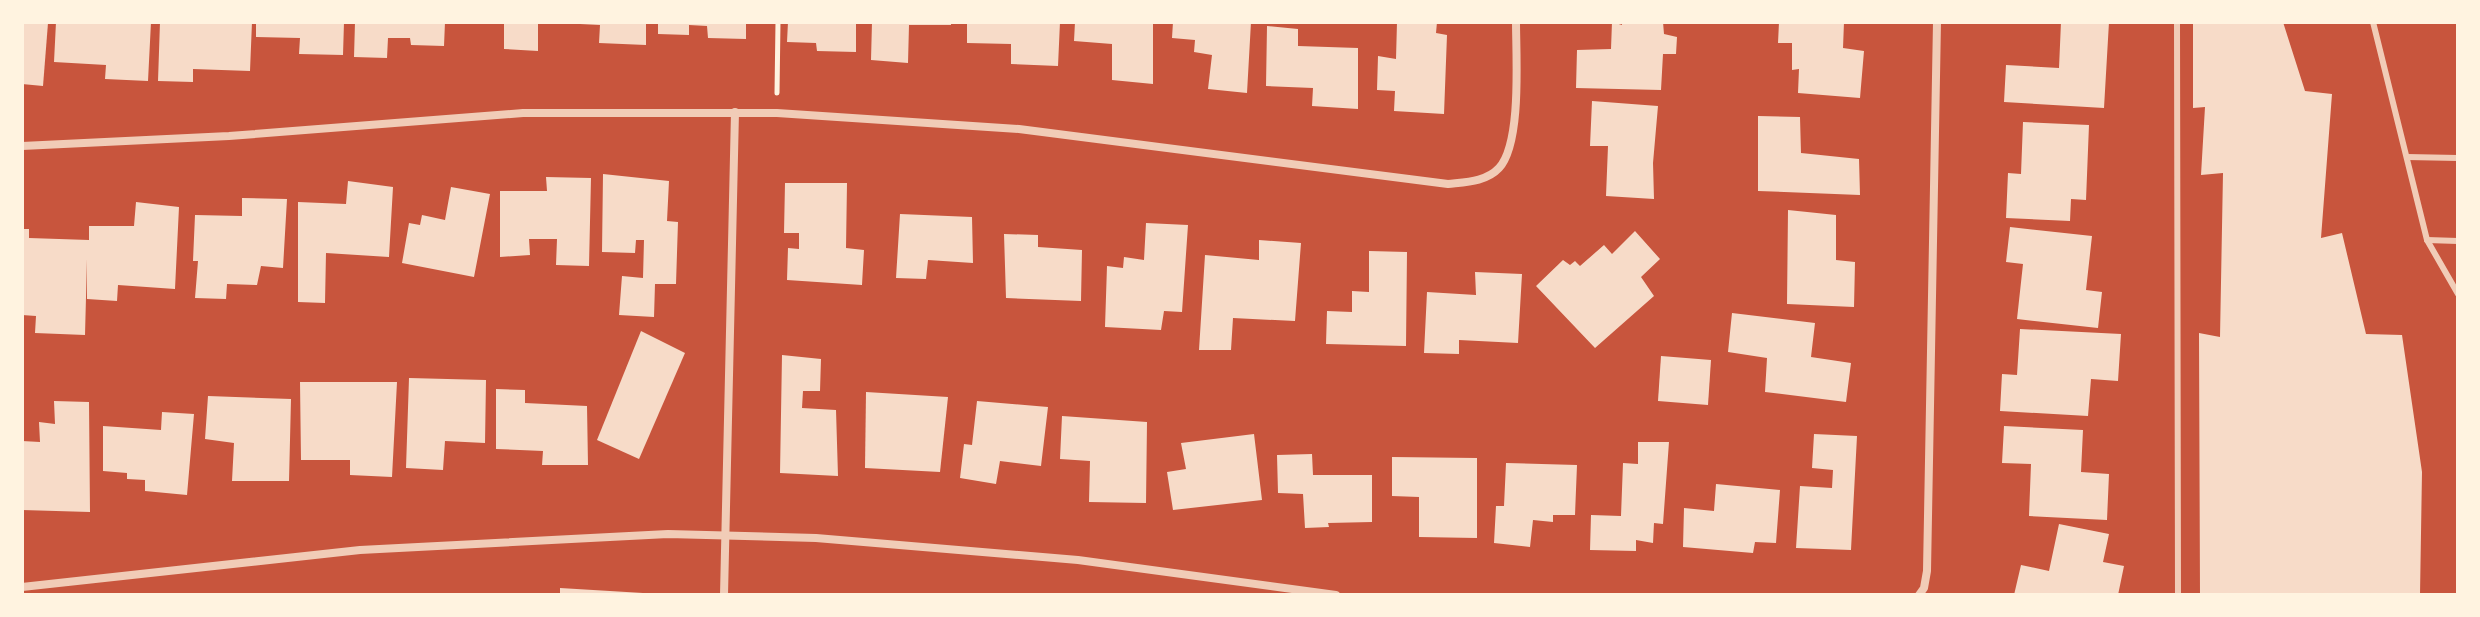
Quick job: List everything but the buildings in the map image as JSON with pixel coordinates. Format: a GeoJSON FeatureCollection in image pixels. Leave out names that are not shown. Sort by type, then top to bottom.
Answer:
{"type":"FeatureCollection","features":[{"type":"Feature","properties":{"kind":"street"},"geometry":{"type":"LineString","coordinates":[[22,146],[229,136],[523,113],[777,113],[1019,129],[1448,184],[1479,181],[1500,168],[1511,144],[1515,114],[1516,22]]}},
{"type":"Feature","properties":{"kind":"street"},"geometry":{"type":"LineString","coordinates":[[1919,595],[1924,588],[1927,571],[1937,22]]}},
{"type":"Feature","properties":{"kind":"street"},"geometry":{"type":"LineString","coordinates":[[724,595],[735,112]]}},
{"type":"Feature","properties":{"kind":"street"},"geometry":{"type":"LineString","coordinates":[[22,587],[360,550],[668,534],[816,538],[1078,560],[1336,595]]}},
{"type":"Feature","properties":{"kind":"lane"},"geometry":{"type":"LineString","coordinates":[[2177,22],[2178,595]]}},
{"type":"Feature","properties":{"kind":"lane"},"geometry":{"type":"LineString","coordinates":[[2373,22],[2427,240],[2458,294]]}},
{"type":"Feature","properties":{"kind":"lane"},"geometry":{"type":"LineString","coordinates":[[2407,157],[2458,158]]}},
{"type":"Feature","properties":{"kind":"lane"},"geometry":{"type":"LineString","coordinates":[[2427,240],[2458,241]]}},
{"type":"Feature","properties":{"kind":"path"},"geometry":{"type":"LineString","coordinates":[[777,113],[778,22]]}}]}
